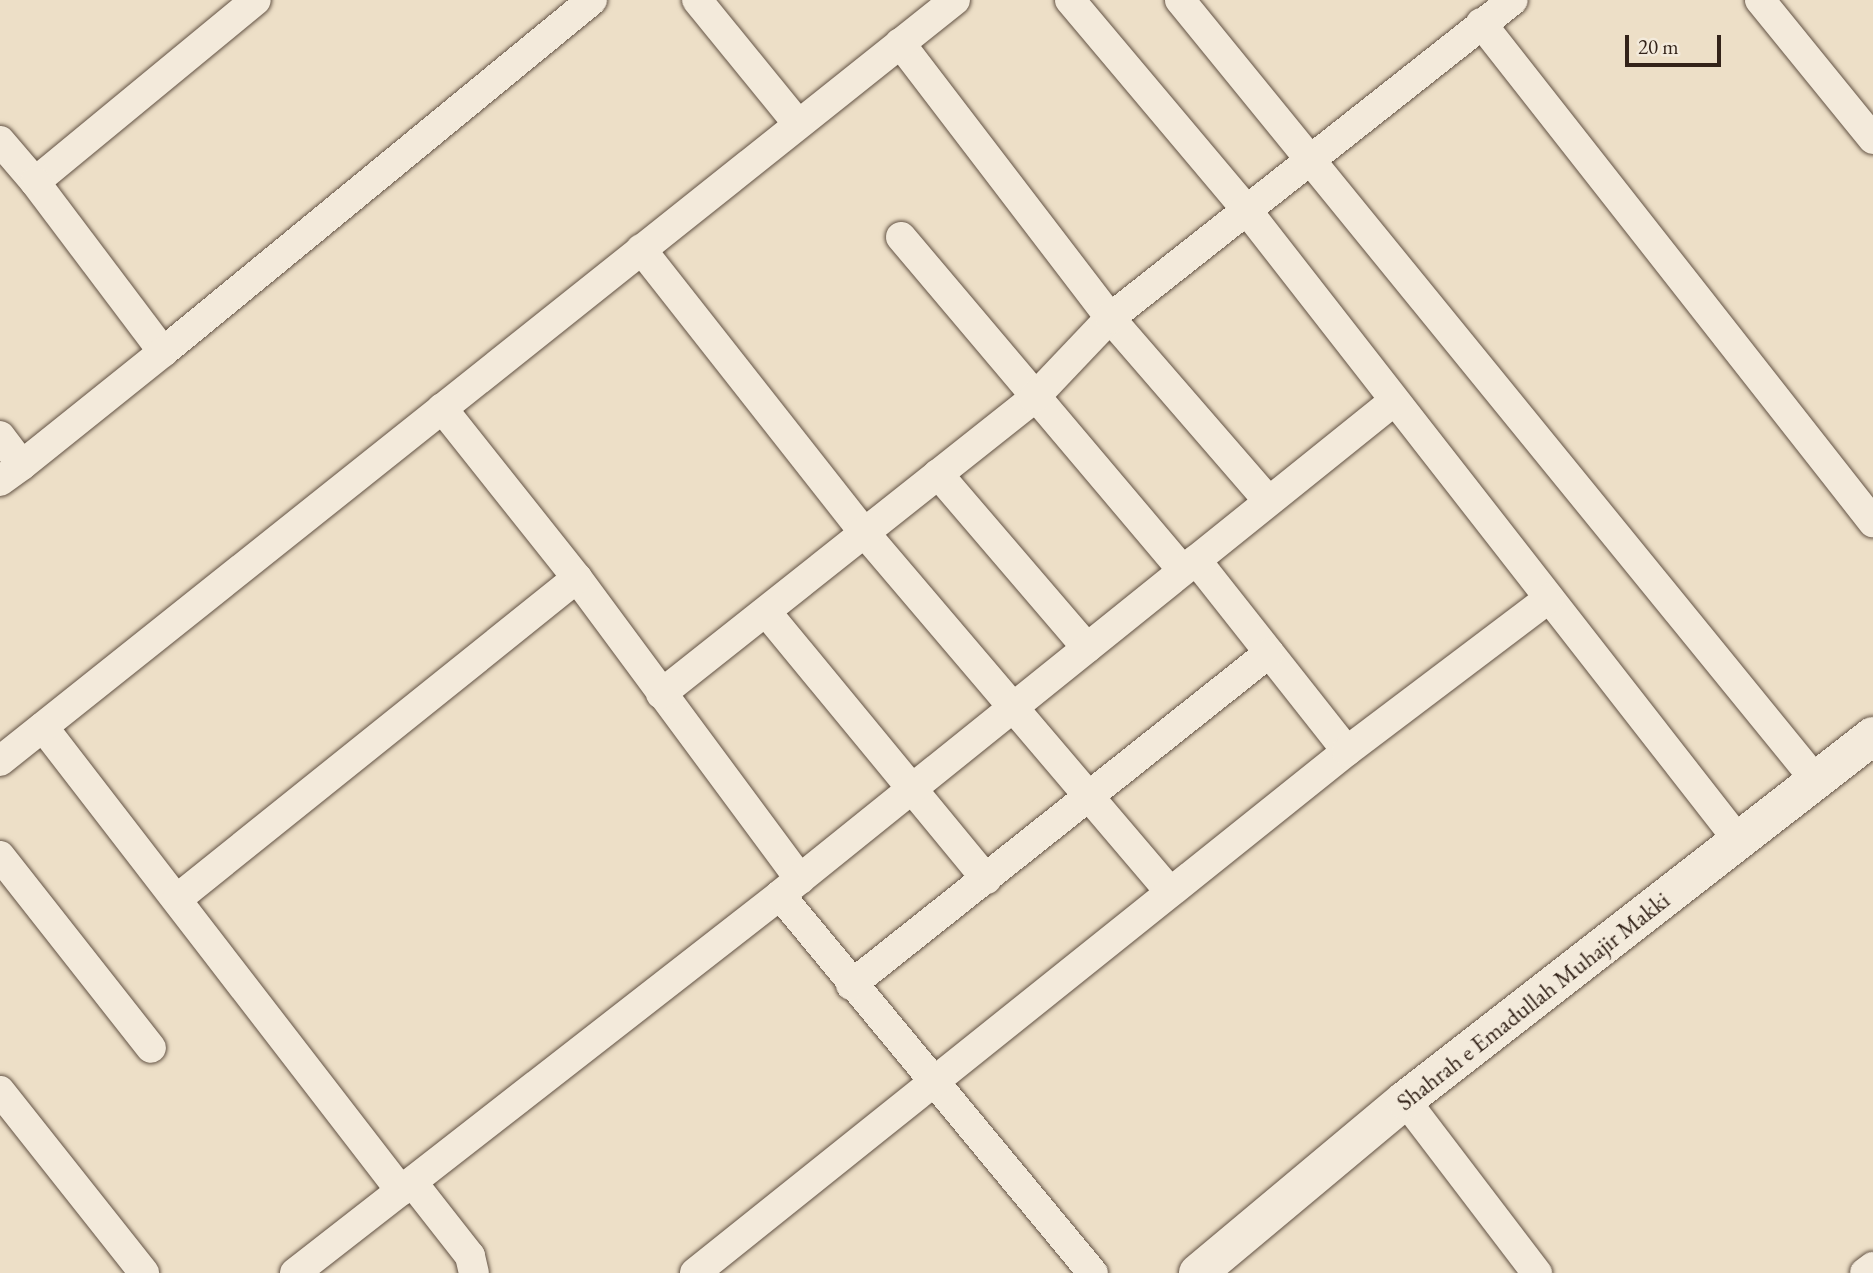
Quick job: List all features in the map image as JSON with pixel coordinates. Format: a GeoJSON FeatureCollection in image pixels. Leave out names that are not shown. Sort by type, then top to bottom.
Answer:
{"type":"FeatureCollection","features":[{"type":"Feature","properties":{"kind":"street"},"geometry":{"type":"LineString","coordinates":[[35,182],[257,0]]}},
{"type":"Feature","properties":{"kind":"street"},"geometry":{"type":"LineString","coordinates":[[0,436],[11,473],[163,352],[592,0]]}},
{"type":"Feature","properties":{"kind":"street"},"geometry":{"type":"LineString","coordinates":[[696,0],[798,124]]}},
{"type":"Feature","properties":{"kind":"street"},"geometry":{"type":"LineString","coordinates":[[0,761],[956,0]]}},
{"type":"Feature","properties":{"kind":"street"},"geometry":{"type":"LineString","coordinates":[[1070,0],[1245,208],[1738,840]]}},
{"type":"Feature","properties":{"kind":"street"},"geometry":{"type":"LineString","coordinates":[[1180,0],[1817,782]]}},
{"type":"Feature","properties":{"kind":"street"},"geometry":{"type":"LineString","coordinates":[[661,695],[767,613],[863,531],[1034,398],[1110,318],[1307,159],[1513,0]]}},
{"type":"Feature","properties":{"kind":"street"},"geometry":{"type":"LineString","coordinates":[[1760,0],[1873,139]]}},
{"type":"Feature","properties":{"kind":"street"},"geometry":{"type":"LineString","coordinates":[[1481,23],[1873,522]]}},
{"type":"Feature","properties":{"kind":"street"},"geometry":{"type":"LineString","coordinates":[[900,43],[1110,318],[1268,499]]}},
{"type":"Feature","properties":{"kind":"street"},"geometry":{"type":"LineString","coordinates":[[0,141],[35,182],[163,352]]}},
{"type":"Feature","properties":{"kind":"street"},"geometry":{"type":"LineString","coordinates":[[901,237],[1034,398],[1269,653],[1347,751]]}},
{"type":"Feature","properties":{"kind":"street"},"geometry":{"type":"LineString","coordinates":[[641,249],[863,531],[1171,892]]}},
{"type":"Feature","properties":{"kind":"street"},"geometry":{"type":"LineString","coordinates":[[295,1273],[790,887],[1268,499],[1394,401]]}},
{"type":"Feature","properties":{"kind":"street"},"geometry":{"type":"LineString","coordinates":[[442,408],[577,578],[661,695],[790,887],[851,985],[930,1084],[1093,1273]]}},
{"type":"Feature","properties":{"kind":"street"},"geometry":{"type":"LineString","coordinates":[[938,474],[1087,648]]}},
{"type":"Feature","properties":{"kind":"street"},"geometry":{"type":"LineString","coordinates":[[177,899],[577,578]]}},
{"type":"Feature","properties":{"kind":"street"},"geometry":{"type":"LineString","coordinates":[[695,1273],[1347,751],[1549,598]]}},
{"type":"Feature","properties":{"kind":"street"},"geometry":{"type":"LineString","coordinates":[[767,613],[914,788],[986,879]]}},
{"type":"Feature","properties":{"kind":"street"},"geometry":{"type":"LineString","coordinates":[[851,985],[1269,653]]}},
{"type":"Feature","properties":{"kind":"street"},"geometry":{"type":"LineString","coordinates":[[43,727],[407,1186],[470,1256],[474,1273]]}},
{"type":"Feature","properties":{"kind":"street","name":"Shahrah e Emadullah Muhajir Makki"},"geometry":{"type":"LineString","coordinates":[[1198,1273],[1405,1100],[1873,736]]}},
{"type":"Feature","properties":{"kind":"street"},"geometry":{"type":"LineString","coordinates":[[0,856],[151,1048]]}},
{"type":"Feature","properties":{"kind":"street"},"geometry":{"type":"LineString","coordinates":[[0,1091],[144,1273]]}},
{"type":"Feature","properties":{"kind":"street"},"geometry":{"type":"LineString","coordinates":[[1405,1100],[1537,1273]]}},
{"type":"Feature","properties":{"kind":"street"},"geometry":{"type":"LineString","coordinates":[[1865,1273],[1873,1267]]}}]}
